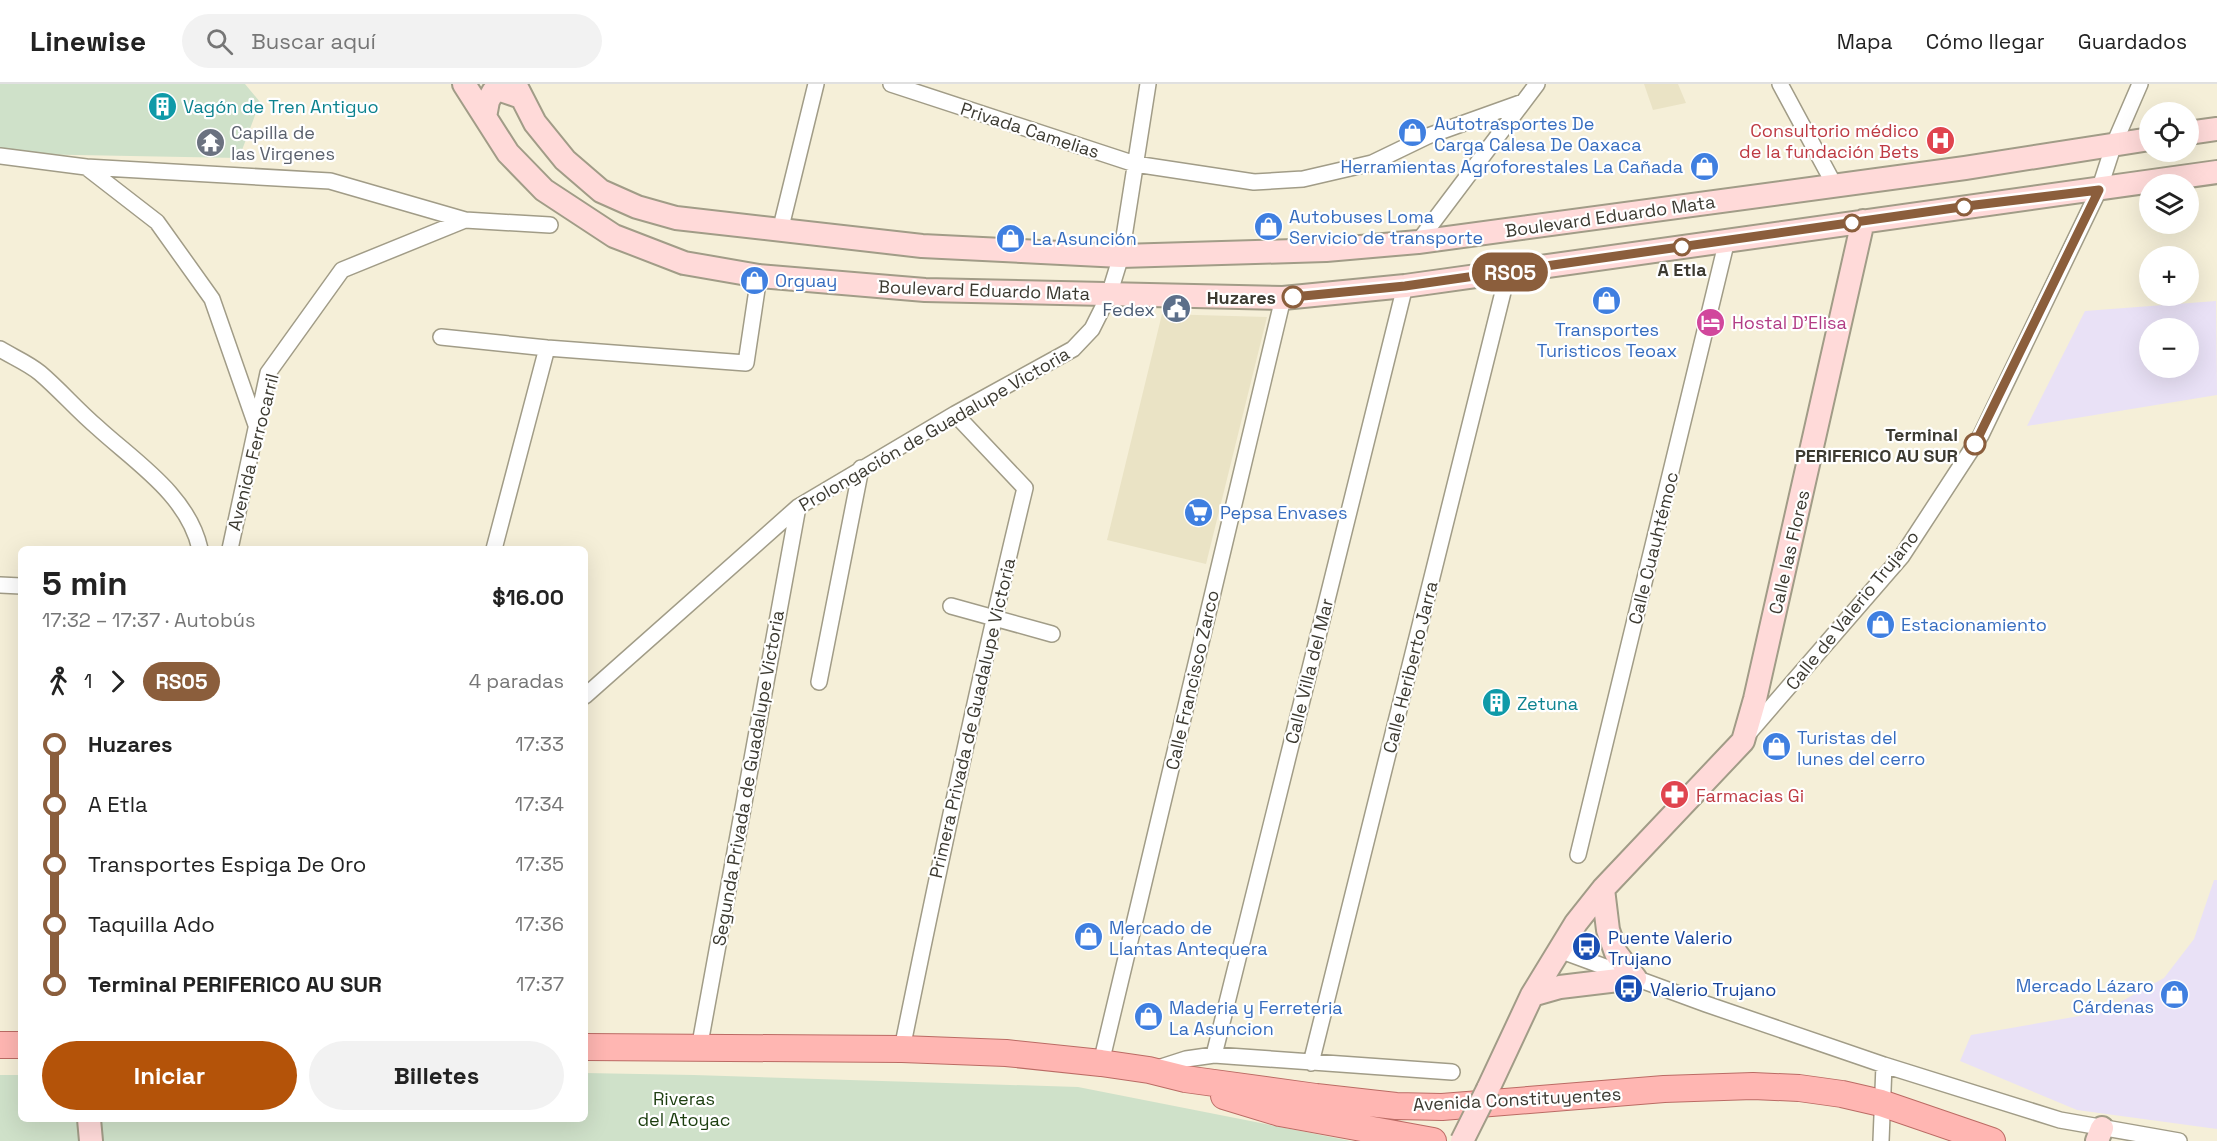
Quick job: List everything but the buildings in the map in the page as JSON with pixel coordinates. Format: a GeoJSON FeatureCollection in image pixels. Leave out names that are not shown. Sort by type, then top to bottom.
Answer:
{"type":"FeatureCollection","features":[{"type":"Feature","properties":{"kind":"main road","name":"Boulevard Eduardo Mata"},"geometry":{"type":"LineString","coordinates":[[464,84],[508,153],[544,190],[614,236],[684,262],[759,276],[925,290],[1283,298],[1405,286],[2217,172]]}},
{"type":"Feature","properties":{"kind":"main road","name":"Boulevard Eduardo Mata"},"geometry":{"type":"LineString","coordinates":[[518,91],[535,123],[565,160],[600,191],[637,207],[676,218],[922,246],[1121,256],[1326,250],[1418,242],[1835,186],[2139,141]]}},
{"type":"Feature","properties":{"kind":"main road"},"geometry":{"type":"LineString","coordinates":[[485,117],[488,100],[493,92],[518,91]]}},
{"type":"Feature","properties":{"kind":"main road"},"geometry":{"type":"LineString","coordinates":[[2199,131],[2217,129]]}},
{"type":"Feature","properties":{"kind":"main road","name":"Calle las Flores"},"geometry":{"type":"LineString","coordinates":[[1743,741],[1755,699],[1863,221]]}},
{"type":"Feature","properties":{"kind":"main road"},"geometry":{"type":"LineString","coordinates":[[1462,1141],[1532,995],[1559,950],[1603,889],[1743,741]]}},
{"type":"Feature","properties":{"kind":"main road"},"geometry":{"type":"LineString","coordinates":[[1532,995],[1560,987],[1635,978],[1616,952],[1608,930],[1603,889]]}},
{"type":"Feature","properties":{"kind":"main road"},"geometry":{"type":"LineString","coordinates":[[0,1045],[18,1045]]}},
{"type":"Feature","properties":{"kind":"main road"},"geometry":{"type":"LineString","coordinates":[[588,1047],[902,1049],[1006,1053],[1101,1063],[1149,1070],[1185,1079]]}},
{"type":"Feature","properties":{"kind":"main road","name":"Avenida Constituyentes"},"geometry":{"type":"LineString","coordinates":[[1185,1079],[1395,1106],[1442,1107],[1664,1089],[1753,1086],[1810,1090],[1842,1094],[1881,1103],[1992,1141]]}},
{"type":"Feature","properties":{"kind":"main road","name":"Avenida Constituyentes"},"geometry":{"type":"LineString","coordinates":[[1185,1079],[1217,1095],[1280,1113],[1433,1141]]}},
{"type":"Feature","properties":{"kind":"main road"},"geometry":{"type":"LineString","coordinates":[[89,1122],[91,1141]]}},
{"type":"Feature","properties":{"kind":"street"},"geometry":{"type":"LineString","coordinates":[[780,231],[816,84]]}},
{"type":"Feature","properties":{"kind":"street","name":"Privada Camelias"},"geometry":{"type":"LineString","coordinates":[[891,84],[1136,164],[1254,182],[1303,179],[1372,163],[1428,136],[1523,102]]}},
{"type":"Feature","properties":{"kind":"street","name":"Prolongación de Guadalupe Victoria"},"geometry":{"type":"LineString","coordinates":[[588,693],[798,507],[861,468],[1073,349],[1092,329],[1109,295],[1121,256],[1148,84]]}},
{"type":"Feature","properties":{"kind":"street"},"geometry":{"type":"LineString","coordinates":[[1418,242],[1538,84]]}},
{"type":"Feature","properties":{"kind":"street"},"geometry":{"type":"LineString","coordinates":[[1780,84],[1835,186]]}},
{"type":"Feature","properties":{"kind":"street","name":"Calle de Valerio Trujano"},"geometry":{"type":"LineString","coordinates":[[1743,741],[1902,556],[1975,444],[2099,190],[2140,84]]}},
{"type":"Feature","properties":{"kind":"street"},"geometry":{"type":"LineString","coordinates":[[0,156],[86,167],[330,181],[465,220]]}},
{"type":"Feature","properties":{"kind":"street"},"geometry":{"type":"LineString","coordinates":[[86,167],[157,222],[212,299],[256,425]]}},
{"type":"Feature","properties":{"kind":"street","name":"Avenida Ferrocarril"},"geometry":{"type":"LineString","coordinates":[[231,546],[268,373],[342,270],[465,220],[550,225]]}},
{"type":"Feature","properties":{"kind":"street","name":"Calle Cuauhtémoc"},"geometry":{"type":"LineString","coordinates":[[1578,855],[1727,240]]}},
{"type":"Feature","properties":{"kind":"street","name":"Calle Heriberto Jarra"},"geometry":{"type":"LineString","coordinates":[[1311,1063],[1508,272]]}},
{"type":"Feature","properties":{"kind":"street"},"geometry":{"type":"LineString","coordinates":[[441,337],[548,348],[746,363],[759,276]]}},
{"type":"Feature","properties":{"kind":"street","name":"Calle Villa del Mar"},"geometry":{"type":"LineString","coordinates":[[1214,1055],[1405,286]]}},
{"type":"Feature","properties":{"kind":"street","name":"Calle Francisco Zarco"},"geometry":{"type":"LineString","coordinates":[[1101,1063],[1283,298]]}},
{"type":"Feature","properties":{"kind":"street"},"geometry":{"type":"LineString","coordinates":[[495,546],[548,348]]}},
{"type":"Feature","properties":{"kind":"street"},"geometry":{"type":"LineString","coordinates":[[0,349],[38,371],[159,481],[184,512],[198,538],[199,546]]}},
{"type":"Feature","properties":{"kind":"street","name":"Primera Privada de Guadalupe Victoria"},"geometry":{"type":"LineString","coordinates":[[902,1049],[936,879],[1025,488],[955,414]]}},
{"type":"Feature","properties":{"kind":"street"},"geometry":{"type":"LineString","coordinates":[[819,682],[861,468]]}},
{"type":"Feature","properties":{"kind":"street","name":"Segunda Privada de Guadalupe Victoria"},"geometry":{"type":"LineString","coordinates":[[699,1048],[798,507]]}},
{"type":"Feature","properties":{"kind":"street"},"geometry":{"type":"LineString","coordinates":[[0,585],[18,586]]}},
{"type":"Feature","properties":{"kind":"street"},"geometry":{"type":"LineString","coordinates":[[951,606],[1052,634]]}},
{"type":"Feature","properties":{"kind":"street"},"geometry":{"type":"LineString","coordinates":[[1559,950],[1884,1065],[2060,1120],[2100,1135],[2179,1141]]}},
{"type":"Feature","properties":{"kind":"street"},"geometry":{"type":"LineString","coordinates":[[1149,1070],[1186,1059],[1214,1055],[1452,1072]]}},
{"type":"Feature","properties":{"kind":"street"},"geometry":{"type":"LineString","coordinates":[[1881,1141],[1884,1065]]}},
{"type":"Feature","properties":{"kind":"shaded area"},"geometry":{"type":"Polygon","coordinates":[[[1644,84],[1678,84],[1686,103],[1653,110],[1644,84]]]}},
{"type":"Feature","properties":{"kind":"shaded area"},"geometry":{"type":"Polygon","coordinates":[[[2216,301],[2217,395],[2027,426],[2085,311],[2150,306],[2199,306],[2199,302],[2216,301]]]}},
{"type":"Feature","properties":{"kind":"shaded area"},"geometry":{"type":"Polygon","coordinates":[[[1162,314],[1267,317],[1206,564],[1107,540],[1162,314]]]}},
{"type":"Feature","properties":{"kind":"shaded area","name":"Mercado Lázaro Cárdenas"},"geometry":{"type":"Polygon","coordinates":[[[2214,880],[2217,880],[2217,1129],[2077,1110],[1960,1061],[1971,1035],[2102,1012],[2164,978],[2194,939],[2214,880]]]}},
{"type":"Feature","properties":{"kind":"green space"},"geometry":{"type":"Polygon","coordinates":[[[0,84],[245,84],[260,102],[239,158],[22,154],[0,151],[0,84]]]}},
{"type":"Feature","properties":{"kind":"green space","name":"Riveras del Atoyac"},"geometry":{"type":"Polygon","coordinates":[[[588,1073],[1078,1087],[1351,1141],[0,1141],[0,1075],[18,1075],[18,1122],[588,1122],[588,1073]]]}},
{"type":"Feature","properties":{"kind":"bus line","name":"RS05"},"geometry":{"type":"LineString","coordinates":[[1293,297],[1405,286],[1975,205],[2099,190],[1975,444]]}},
{"type":"Feature","properties":{"kind":"place","name":"Vagón de Tren Antiguo"},"geometry":{"type":"Point","coordinates":[162,106]}},
{"type":"Feature","properties":{"kind":"place","name":"Autotrasportes De Carga Calesa De Oaxaca"},"geometry":{"type":"Point","coordinates":[1413,133]}},
{"type":"Feature","properties":{"kind":"place","name":"Consultorio médico de la fundación Bets"},"geometry":{"type":"Point","coordinates":[1940,140]}},
{"type":"Feature","properties":{"kind":"place","name":"Capilla de las Virgenes"},"geometry":{"type":"Point","coordinates":[210,142]}},
{"type":"Feature","properties":{"kind":"place","name":"Herramientas Agroforestales La Cañada"},"geometry":{"type":"Point","coordinates":[1704,166]}},
{"type":"Feature","properties":{"kind":"place","name":"Autobuses Loma Servicio de transporte"},"geometry":{"type":"Point","coordinates":[1268,226]}},
{"type":"Feature","properties":{"kind":"place","name":"La Asunción"},"geometry":{"type":"Point","coordinates":[1011,238]}},
{"type":"Feature","properties":{"kind":"place","name":"A Etla"},"geometry":{"type":"Point","coordinates":[1682,247]}},
{"type":"Feature","properties":{"kind":"place","name":"Orguay"},"geometry":{"type":"Point","coordinates":[754,280]}},
{"type":"Feature","properties":{"kind":"place","name":"Huzares"},"geometry":{"type":"Point","coordinates":[1293,297]}},
{"type":"Feature","properties":{"kind":"place","name":"Transportes Turisticos Teoax"},"geometry":{"type":"Point","coordinates":[1607,300]}},
{"type":"Feature","properties":{"kind":"place","name":"Fedex"},"geometry":{"type":"Point","coordinates":[1176,309]}},
{"type":"Feature","properties":{"kind":"place","name":"Hostal D'Elisa"},"geometry":{"type":"Point","coordinates":[1711,322]}},
{"type":"Feature","properties":{"kind":"place","name":"Terminal PERIFERICO AU SUR"},"geometry":{"type":"Point","coordinates":[1975,444]}},
{"type":"Feature","properties":{"kind":"place","name":"Pepsa Envases"},"geometry":{"type":"Point","coordinates":[1199,512]}},
{"type":"Feature","properties":{"kind":"place","name":"Estacionamiento"},"geometry":{"type":"Point","coordinates":[1880,624]}},
{"type":"Feature","properties":{"kind":"place","name":"Zetuna"},"geometry":{"type":"Point","coordinates":[1496,703]}},
{"type":"Feature","properties":{"kind":"place","name":"Turistas del lunes del cerro"},"geometry":{"type":"Point","coordinates":[1776,747]}},
{"type":"Feature","properties":{"kind":"place","name":"Farmacias Gi"},"geometry":{"type":"Point","coordinates":[1675,795]}},
{"type":"Feature","properties":{"kind":"place","name":"Mercado de Llantas Antequera"},"geometry":{"type":"Point","coordinates":[1088,937]}},
{"type":"Feature","properties":{"kind":"place","name":"Puente Valerio Trujano"},"geometry":{"type":"Point","coordinates":[1587,947]}},
{"type":"Feature","properties":{"kind":"place","name":"Valerio Trujano"},"geometry":{"type":"Point","coordinates":[1629,989]}},
{"type":"Feature","properties":{"kind":"place","name":"Mercado Lázaro Cárdenas"},"geometry":{"type":"Point","coordinates":[2175,995]}},
{"type":"Feature","properties":{"kind":"place","name":"Maderia y Ferreteria La Asuncion"},"geometry":{"type":"Point","coordinates":[1148,1017]}}]}
